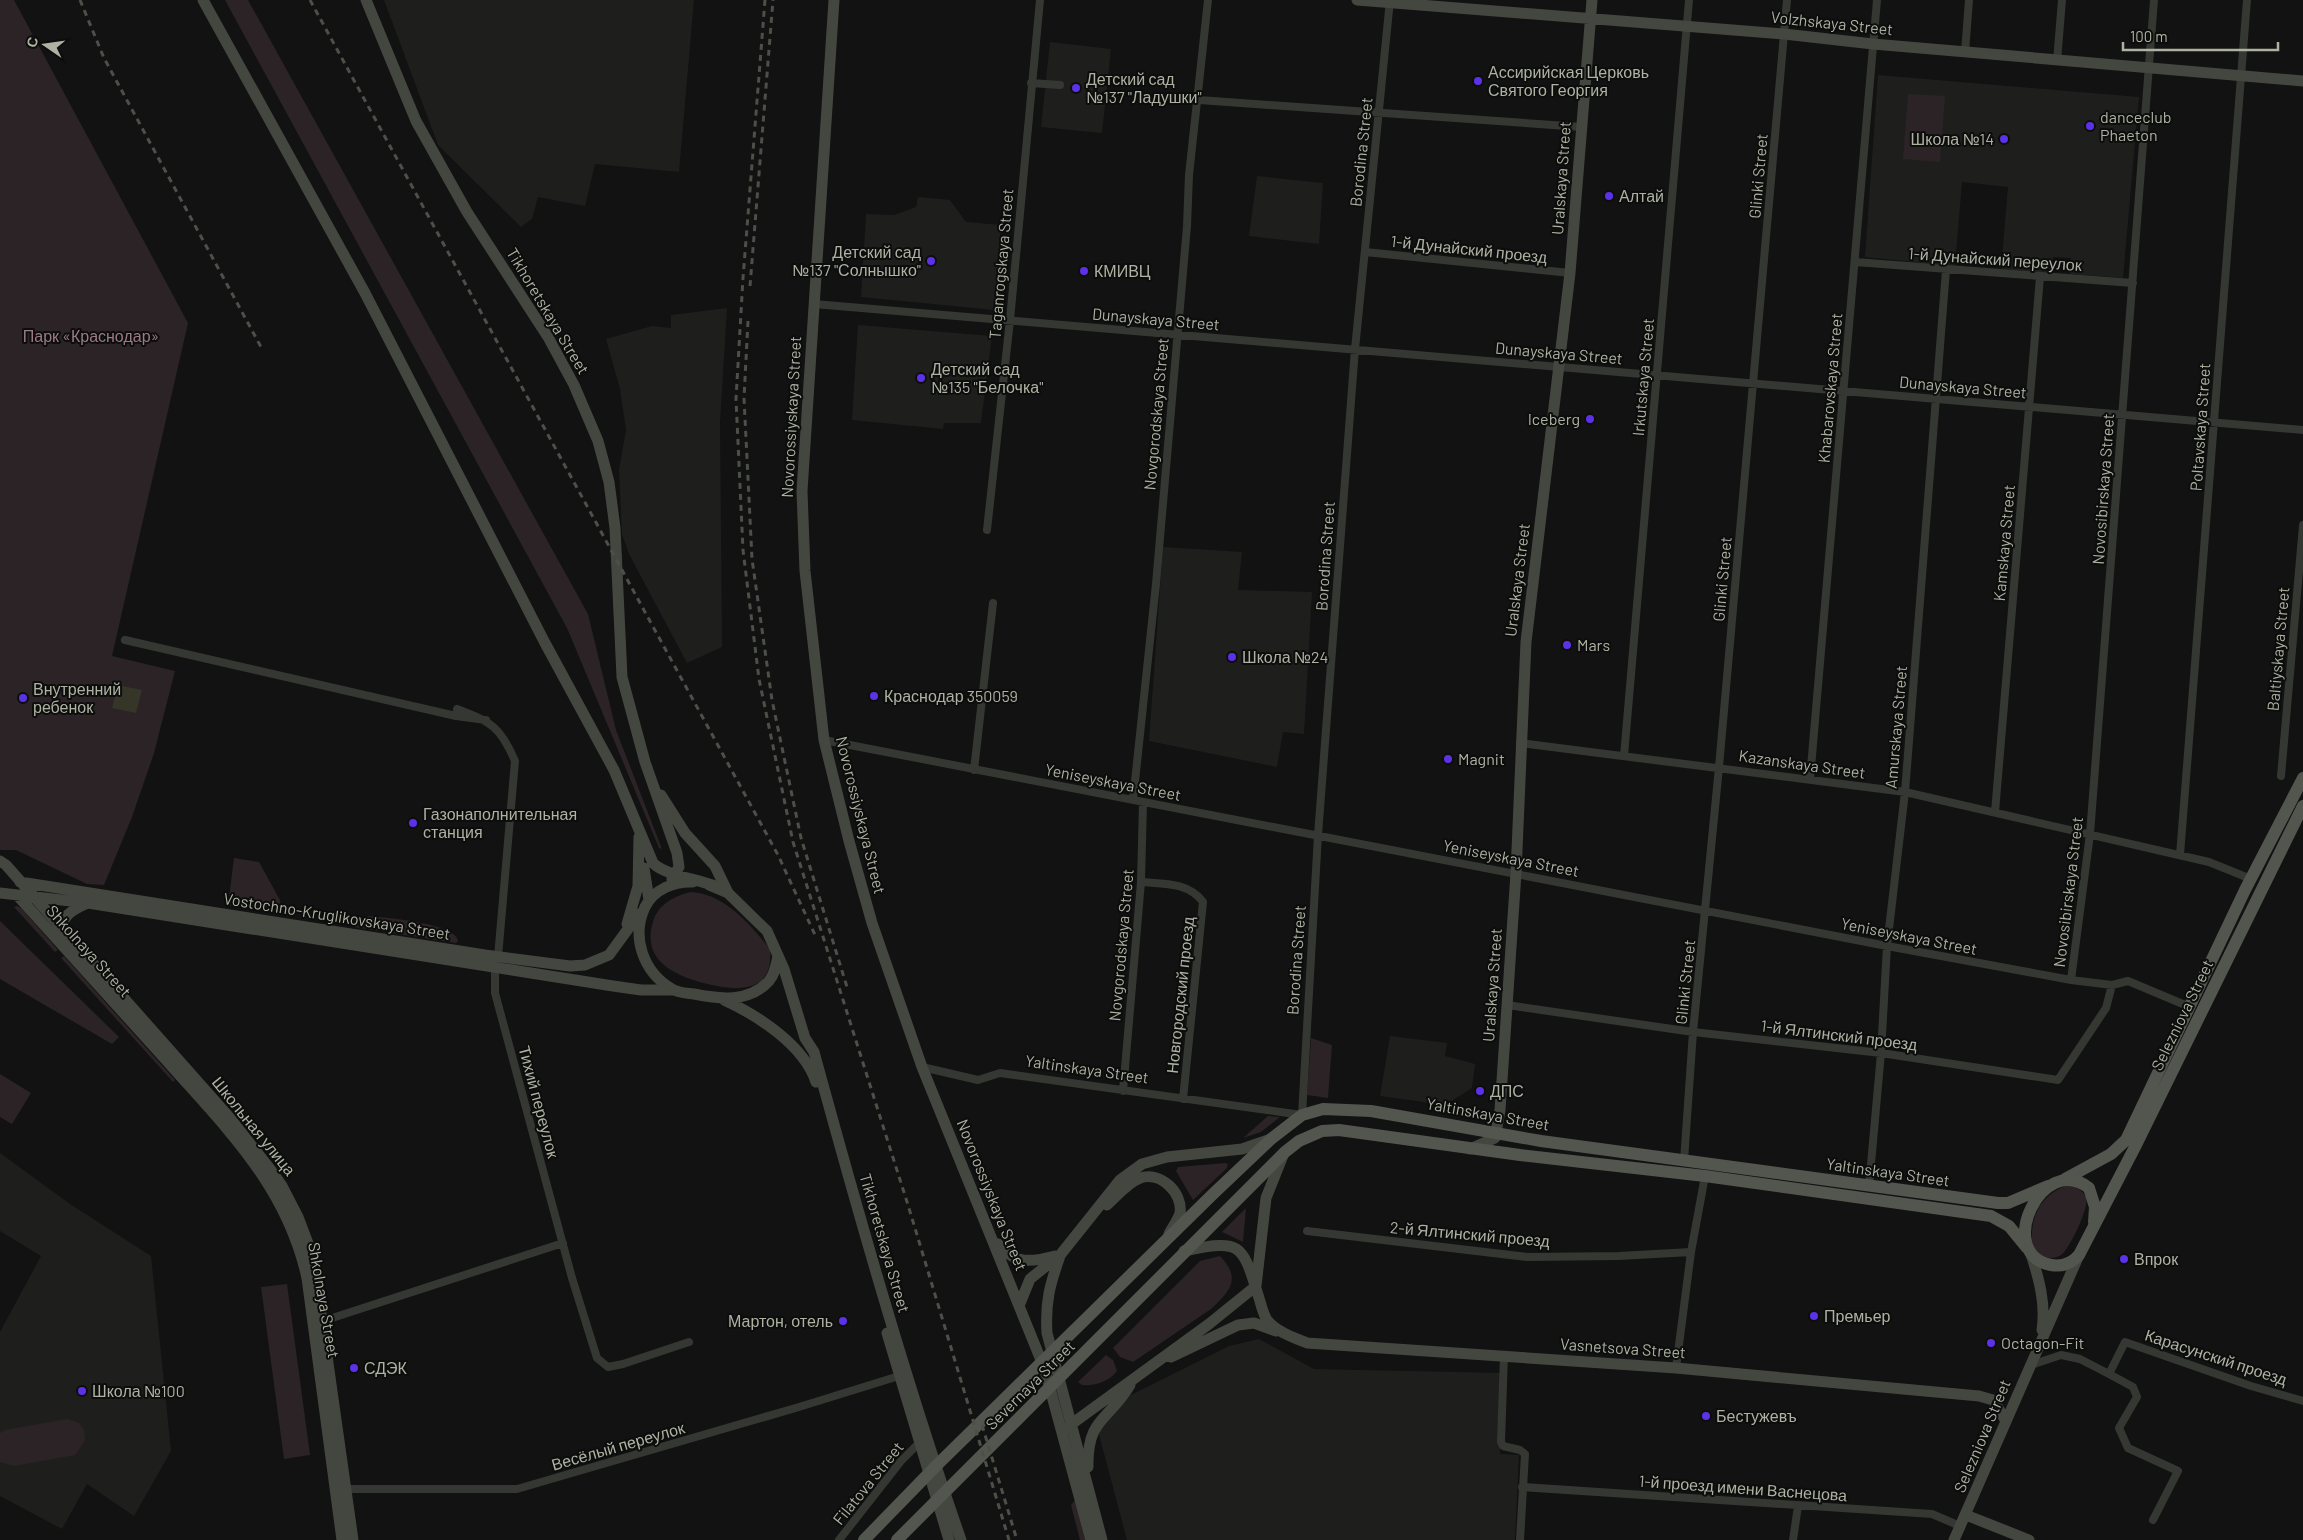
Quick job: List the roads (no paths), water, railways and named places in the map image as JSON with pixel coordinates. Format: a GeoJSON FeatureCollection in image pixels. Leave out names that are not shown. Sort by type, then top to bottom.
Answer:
{"type":"FeatureCollection","features":[{"type":"Feature","properties":{"kind":"main road"},"geometry":{"type":"LineString","coordinates":[[204,0],[365,293],[541,635],[614,770],[653,863],[664,872],[698,879],[728,893],[767,930],[778,956],[773,974],[762,987],[747,994],[722,1000],[674,990],[652,972],[640,948],[640,920],[648,900],[637,825]]}},
{"type":"Feature","properties":{"kind":"main road","name":"Tikhoretskaya Street"},"geometry":{"type":"LineString","coordinates":[[366,0],[416,121],[467,212],[548,337],[574,385],[598,440],[609,482],[614,528],[622,677],[628,705],[677,852],[678,867],[675,874]]}},
{"type":"Feature","properties":{"kind":"main road","name":"Novorossiyskaya Street"},"geometry":{"type":"LineString","coordinates":[[834,0],[802,491],[805,571],[824,740],[872,923],[922,1067],[1030,1330],[1088,1486],[1102,1540]]}},
{"type":"Feature","properties":{"kind":"main road","name":"Volzhskaya Street"},"geometry":{"type":"LineString","coordinates":[[1357,0],[1390,1],[1784,34],[2057,61],[2303,81]]}},
{"type":"Feature","properties":{"kind":"main road","name":"Uralskaya Street"},"geometry":{"type":"LineString","coordinates":[[1497,1131],[1516,873],[1520,743],[1526,642],[1570,272],[1592,0]]}},
{"type":"Feature","properties":{"kind":"main road","name":"Tikhoretskaya Street"},"geometry":{"type":"LineString","coordinates":[[651,778],[685,833],[715,866],[728,893]]}},
{"type":"Feature","properties":{"kind":"main road","name":"Selezniova Street"},"geometry":{"type":"LineString","coordinates":[[2065,1179],[2111,1154],[2126,1140],[2251,879],[2303,778]]}},
{"type":"Feature","properties":{"kind":"main road","name":"Selezniova Street"},"geometry":{"type":"LineString","coordinates":[[1954,1540],[2094,1222],[2136,1145],[2303,806]]}},
{"type":"Feature","properties":{"kind":"main road"},"geometry":{"type":"LineString","coordinates":[[622,940],[638,886],[640,841]]}},
{"type":"Feature","properties":{"kind":"main road"},"geometry":{"type":"LineString","coordinates":[[0,861],[20,882]]}},
{"type":"Feature","properties":{"kind":"main road"},"geometry":{"type":"LineString","coordinates":[[648,900],[666,886],[675,874]]}},
{"type":"Feature","properties":{"kind":"main road","name":"Vostochno-Kruglikovskaya Street"},"geometry":{"type":"LineString","coordinates":[[20,882],[497,963],[641,990],[674,990]]}},
{"type":"Feature","properties":{"kind":"main road","name":"Школьная улица"},"geometry":{"type":"LineString","coordinates":[[20,882],[233,1122],[282,1186],[292,1204],[309,1246],[323,1321],[341,1489],[353,1540]]}},
{"type":"Feature","properties":{"kind":"main road"},"geometry":{"type":"LineString","coordinates":[[666,886],[684,882],[716,886]]}},
{"type":"Feature","properties":{"kind":"main road","name":"Vostochno-Kruglikovskaya Street"},"geometry":{"type":"LineString","coordinates":[[0,893],[88,903],[497,963],[570,966],[585,965],[609,955],[622,940],[648,900]]}},
{"type":"Feature","properties":{"kind":"main road","name":"Shkolnaya Street"},"geometry":{"type":"LineString","coordinates":[[17,895],[218,1119],[255,1165],[283,1207],[296,1237],[307,1278],[341,1489],[342,1540]]}},
{"type":"Feature","properties":{"kind":"main road"},"geometry":{"type":"LineString","coordinates":[[66,935],[63,929],[67,915],[88,903]]}},
{"type":"Feature","properties":{"kind":"main road","name":"Tikhoretskaya Street"},"geometry":{"type":"LineString","coordinates":[[778,956],[805,1038],[814,1052],[859,1215],[929,1447],[961,1540]]}},
{"type":"Feature","properties":{"kind":"main road","name":"Tikhoretskaya Street"},"geometry":{"type":"LineString","coordinates":[[722,1000],[741,1008],[787,1041],[813,1073],[918,1444],[948,1540]]}},
{"type":"Feature","properties":{"kind":"main road","name":"Yaltinskaya Street"},"geometry":{"type":"LineString","coordinates":[[1302,1115],[1323,1110],[1371,1111],[1497,1131],[1541,1141],[1998,1203],[2008,1203],[2048,1186]]}},
{"type":"Feature","properties":{"kind":"main road","name":"Severnaya Street"},"geometry":{"type":"LineString","coordinates":[[864,1540],[937,1465],[1164,1242],[1271,1139],[1302,1115]]}},
{"type":"Feature","properties":{"kind":"main road"},"geometry":{"type":"LineString","coordinates":[[1470,1148],[1489,1142],[1495,1138],[1497,1131]]}},
{"type":"Feature","properties":{"kind":"main road","name":"Yaltinskaya Street"},"geometry":{"type":"LineString","coordinates":[[1322,1132],[1358,1132],[1470,1148],[1705,1176],[1991,1216],[2009,1226],[2029,1251]]}},
{"type":"Feature","properties":{"kind":"main road","name":"Severnaya Street"},"geometry":{"type":"LineString","coordinates":[[897,1540],[1285,1152],[1299,1141],[1322,1132]]}},
{"type":"Feature","properties":{"kind":"main road","name":"Severnaya Street"},"geometry":{"type":"LineString","coordinates":[[1019,1306],[1030,1279],[1061,1254],[1120,1180],[1142,1164],[1167,1157],[1242,1149],[1271,1139]]}},
{"type":"Feature","properties":{"kind":"main road"},"geometry":{"type":"LineString","coordinates":[[1067,1428],[1256,1286],[1266,1198],[1285,1152]]}},
{"type":"Feature","properties":{"kind":"main road"},"geometry":{"type":"LineString","coordinates":[[1082,1229],[1131,1182],[1143,1177],[1161,1180],[1173,1189],[1179,1200],[1180,1215],[1164,1242]]}},
{"type":"Feature","properties":{"kind":"main road"},"geometry":{"type":"LineString","coordinates":[[2079,1255],[2071,1262],[2052,1265],[2029,1251],[2024,1236],[2031,1208],[2048,1186],[2065,1179],[2082,1182],[2092,1192],[2095,1207],[2094,1222]]}},
{"type":"Feature","properties":{"kind":"main road"},"geometry":{"type":"LineString","coordinates":[[991,1235],[1007,1256],[1014,1259],[1036,1260],[1061,1254]]}},
{"type":"Feature","properties":{"kind":"main road"},"geometry":{"type":"LineString","coordinates":[[1184,1251],[1232,1245],[1240,1250],[1256,1286]]}},
{"type":"Feature","properties":{"kind":"main road","name":"Selezniova Street"},"geometry":{"type":"LineString","coordinates":[[2029,1251],[2042,1295],[2044,1317],[2040,1344]]}},
{"type":"Feature","properties":{"kind":"main road","name":"Severnaya Street"},"geometry":{"type":"LineString","coordinates":[[1057,1373],[1047,1333],[1046,1311],[1048,1289],[1061,1254]]}},
{"type":"Feature","properties":{"kind":"main road","name":"Vasnetsova Street"},"geometry":{"type":"LineString","coordinates":[[1256,1286],[1266,1319],[1282,1333],[1307,1343],[1676,1368],[1979,1396],[1993,1400],[2006,1421]]}},
{"type":"Feature","properties":{"kind":"main road"},"geometry":{"type":"LineString","coordinates":[[1160,1360],[1176,1356],[1238,1325],[1254,1323],[1282,1333]]}},
{"type":"Feature","properties":{"kind":"main road","name":"Novorossiyskaya Street"},"geometry":{"type":"LineString","coordinates":[[1057,1373],[1090,1540]]}},
{"type":"Feature","properties":{"kind":"main road"},"geometry":{"type":"LineString","coordinates":[[1088,1486],[1087,1450],[1091,1435],[1097,1424],[1122,1398],[1134,1379]]}},
{"type":"Feature","properties":{"kind":"main road"},"geometry":{"type":"LineString","coordinates":[[1966,1515],[2029,1540]]}},
{"type":"Feature","properties":{"kind":"street","name":"Taganrogskaya Street"},"geometry":{"type":"LineString","coordinates":[[986,530],[1010,320],[1040,0]]}},
{"type":"Feature","properties":{"kind":"street","name":"Novgorodskaya Street"},"geometry":{"type":"LineString","coordinates":[[1133,800],[1156,584],[1187,226],[1189,176],[1199,100],[1208,0]]}},
{"type":"Feature","properties":{"kind":"street","name":"Irkutskaya Street"},"geometry":{"type":"LineString","coordinates":[[1624,756],[1690,0]]}},
{"type":"Feature","properties":{"kind":"street","name":"Glinki Street"},"geometry":{"type":"LineString","coordinates":[[1684,1160],[1693,1032],[1706,910],[1787,0]]}},
{"type":"Feature","properties":{"kind":"street","name":"Khabarovskaya Street"},"geometry":{"type":"LineString","coordinates":[[1810,779],[1877,0]]}},
{"type":"Feature","properties":{"kind":"street"},"geometry":{"type":"LineString","coordinates":[[1965,52],[1970,0]]}},
{"type":"Feature","properties":{"kind":"street"},"geometry":{"type":"LineString","coordinates":[[2057,61],[2062,0]]}},
{"type":"Feature","properties":{"kind":"street","name":"Novosibirskaya Street"},"geometry":{"type":"LineString","coordinates":[[2071,980],[2090,834],[2133,283],[2147,69],[2154,0]]}},
{"type":"Feature","properties":{"kind":"street","name":"Poltavskaya Street"},"geometry":{"type":"LineString","coordinates":[[2180,855],[2247,0]]}},
{"type":"Feature","properties":{"kind":"street","name":"Borodina Street"},"geometry":{"type":"LineString","coordinates":[[1302,1115],[1318,835],[1355,349],[1390,1]]}},
{"type":"Feature","properties":{"kind":"street"},"geometry":{"type":"LineString","coordinates":[[1031,83],[1060,85]]}},
{"type":"Feature","properties":{"kind":"street"},"geometry":{"type":"LineString","coordinates":[[1199,100],[1581,127]]}},
{"type":"Feature","properties":{"kind":"street","name":"1-й Дунайский проезд"},"geometry":{"type":"LineString","coordinates":[[1365,252],[1570,272]]}},
{"type":"Feature","properties":{"kind":"street","name":"1-й Дунайский переулок"},"geometry":{"type":"LineString","coordinates":[[1855,262],[2133,283]]}},
{"type":"Feature","properties":{"kind":"street","name":"Amurskaya Street"},"geometry":{"type":"LineString","coordinates":[[1869,1186],[1881,1053],[1887,946],[1905,792],[1946,270]]}},
{"type":"Feature","properties":{"kind":"street","name":"Kamskaya Street"},"geometry":{"type":"LineString","coordinates":[[1995,812],[2040,277]]}},
{"type":"Feature","properties":{"kind":"street","name":"Dunayskaya Street"},"geometry":{"type":"LineString","coordinates":[[814,304],[2303,430]]}},
{"type":"Feature","properties":{"kind":"street","name":"Baltiyskaya Street"},"geometry":{"type":"LineString","coordinates":[[2281,776],[2303,525]]}},
{"type":"Feature","properties":{"kind":"street"},"geometry":{"type":"LineString","coordinates":[[974,770],[993,604]]}},
{"type":"Feature","properties":{"kind":"street"},"geometry":{"type":"LineString","coordinates":[[125,640],[456,716],[486,720]]}},
{"type":"Feature","properties":{"kind":"street"},"geometry":{"type":"LineString","coordinates":[[457,709],[486,720]]}},
{"type":"Feature","properties":{"kind":"street","name":"Тихий переулок"},"geometry":{"type":"LineString","coordinates":[[486,720],[506,739],[515,762],[495,993],[563,1243],[597,1358],[608,1366],[623,1364],[689,1342]]}},
{"type":"Feature","properties":{"kind":"street","name":"Yeniseyskaya Street"},"geometry":{"type":"LineString","coordinates":[[824,740],[1887,946],[2071,980],[2112,985],[2128,981],[2190,1007]]}},
{"type":"Feature","properties":{"kind":"street","name":"Kazanskaya Street"},"geometry":{"type":"LineString","coordinates":[[1520,743],[1905,792],[2209,862],[2251,879]]}},
{"type":"Feature","properties":{"kind":"street","name":"Novgorodskaya Street"},"geometry":{"type":"LineString","coordinates":[[1123,1091],[1141,882],[1143,802]]}},
{"type":"Feature","properties":{"kind":"street","name":"Новгородский проезд"},"geometry":{"type":"LineString","coordinates":[[1141,882],[1183,886],[1196,892],[1203,902],[1183,1099]]}},
{"type":"Feature","properties":{"kind":"street","name":"1-й Ялтинский проезд"},"geometry":{"type":"LineString","coordinates":[[1507,1006],[1693,1032],[1881,1053],[2058,1080],[2106,1008],[2112,985]]}},
{"type":"Feature","properties":{"kind":"street","name":"Yaltinskaya Street"},"geometry":{"type":"LineString","coordinates":[[922,1067],[978,1080],[1000,1073],[1302,1115]]}},
{"type":"Feature","properties":{"kind":"street"},"geometry":{"type":"LineString","coordinates":[[1676,1368],[1691,1252],[1705,1176]]}},
{"type":"Feature","properties":{"kind":"street","name":"2-й Ялтинский проезд"},"geometry":{"type":"LineString","coordinates":[[1307,1231],[1527,1257],[1619,1256],[1691,1252]]}},
{"type":"Feature","properties":{"kind":"street"},"geometry":{"type":"LineString","coordinates":[[323,1321],[563,1243]]}},
{"type":"Feature","properties":{"kind":"street","name":"Карасунский проезд"},"geometry":{"type":"LineString","coordinates":[[2109,1374],[2125,1342],[2251,1386],[2303,1401]]}},
{"type":"Feature","properties":{"kind":"street"},"geometry":{"type":"LineString","coordinates":[[1504,1355],[1501,1442],[1503,1446],[1520,1450],[1525,1454],[1520,1540]]}},
{"type":"Feature","properties":{"kind":"street"},"geometry":{"type":"LineString","coordinates":[[2031,1365],[2061,1356],[2080,1359],[2134,1387],[2137,1397],[2120,1428],[2128,1448],[2178,1471],[2153,1520]]}},
{"type":"Feature","properties":{"kind":"street","name":"Весёлый переулок"},"geometry":{"type":"LineString","coordinates":[[341,1489],[516,1489],[799,1408],[899,1376]]}},
{"type":"Feature","properties":{"kind":"street","name":"Filatova Street"},"geometry":{"type":"LineString","coordinates":[[839,1540],[901,1461],[918,1444]]}},
{"type":"Feature","properties":{"kind":"street","name":"1-й проезд имени Васнецова"},"geometry":{"type":"LineString","coordinates":[[1522,1487],[1932,1514],[1960,1526]]}},
{"type":"Feature","properties":{"kind":"street"},"geometry":{"type":"LineString","coordinates":[[1794,1540],[1798,1506]]}},
{"type":"Feature","properties":{"kind":"railway"},"geometry":{"type":"LineString","coordinates":[[80,0],[104,58],[261,347]]}},
{"type":"Feature","properties":{"kind":"railway"},"geometry":{"type":"LineString","coordinates":[[310,0],[778,855],[816,937]]}},
{"type":"Feature","properties":{"kind":"railway"},"geometry":{"type":"LineString","coordinates":[[765,0],[743,278],[736,399],[743,550],[759,679],[793,842],[908,1205],[1009,1540]]}},
{"type":"Feature","properties":{"kind":"railway"},"geometry":{"type":"LineString","coordinates":[[750,286],[773,0]]}},
{"type":"Feature","properties":{"kind":"railway"},"geometry":{"type":"LineString","coordinates":[[748,321],[744,398],[752,559],[772,700],[801,838],[847,987]]}},
{"type":"Feature","properties":{"kind":"railway"},"geometry":{"type":"LineString","coordinates":[[982,1425],[1017,1540]]}},
{"type":"Feature","properties":{"kind":"place","name":"Ассирийская Церковь Святого Георгия"},"geometry":{"type":"Point","coordinates":[1478,81]}},
{"type":"Feature","properties":{"kind":"place","name":"Детский сад №137 \"Ладушки\""},"geometry":{"type":"Point","coordinates":[1076,88]}},
{"type":"Feature","properties":{"kind":"place","name":"danceclub Phaeton"},"geometry":{"type":"Point","coordinates":[2090,126]}},
{"type":"Feature","properties":{"kind":"place","name":"Школа №14"},"geometry":{"type":"Point","coordinates":[2004,139]}},
{"type":"Feature","properties":{"kind":"place","name":"Алтай"},"geometry":{"type":"Point","coordinates":[1609,196]}},
{"type":"Feature","properties":{"kind":"place","name":"Детский сад №137 \"Солнышко\""},"geometry":{"type":"Point","coordinates":[931,261]}},
{"type":"Feature","properties":{"kind":"place","name":"КМИВЦ"},"geometry":{"type":"Point","coordinates":[1084,271]}},
{"type":"Feature","properties":{"kind":"place","name":"Детский сад №135 \"Белочка\""},"geometry":{"type":"Point","coordinates":[921,378]}},
{"type":"Feature","properties":{"kind":"place","name":"Iceberg"},"geometry":{"type":"Point","coordinates":[1590,419]}},
{"type":"Feature","properties":{"kind":"place","name":"Mars"},"geometry":{"type":"Point","coordinates":[1567,645]}},
{"type":"Feature","properties":{"kind":"place","name":"Школа №24"},"geometry":{"type":"Point","coordinates":[1232,657]}},
{"type":"Feature","properties":{"kind":"place","name":"Краснодар 350059"},"geometry":{"type":"Point","coordinates":[874,696]}},
{"type":"Feature","properties":{"kind":"place","name":"Внутренний ребенок"},"geometry":{"type":"Point","coordinates":[23,698]}},
{"type":"Feature","properties":{"kind":"place","name":"Magnit"},"geometry":{"type":"Point","coordinates":[1448,759]}},
{"type":"Feature","properties":{"kind":"place","name":"Газонаполнительная станция"},"geometry":{"type":"Point","coordinates":[413,823]}},
{"type":"Feature","properties":{"kind":"place","name":"ДПС"},"geometry":{"type":"Point","coordinates":[1480,1091]}},
{"type":"Feature","properties":{"kind":"place","name":"Впрок"},"geometry":{"type":"Point","coordinates":[2124,1259]}},
{"type":"Feature","properties":{"kind":"place","name":"Премьер"},"geometry":{"type":"Point","coordinates":[1814,1316]}},
{"type":"Feature","properties":{"kind":"place","name":"Мартон, отель"},"geometry":{"type":"Point","coordinates":[843,1321]}},
{"type":"Feature","properties":{"kind":"place","name":"Octagon-Fit"},"geometry":{"type":"Point","coordinates":[1991,1343]}},
{"type":"Feature","properties":{"kind":"place","name":"СДЭК"},"geometry":{"type":"Point","coordinates":[354,1368]}},
{"type":"Feature","properties":{"kind":"place","name":"Школа №100"},"geometry":{"type":"Point","coordinates":[82,1391]}},
{"type":"Feature","properties":{"kind":"place","name":"Бестужевъ"},"geometry":{"type":"Point","coordinates":[1706,1416]}},
{"type":"Feature","properties":{"kind":"park label","name":"Парк «Краснодар»"},"geometry":{"type":"Point","coordinates":[91,336]}}]}
